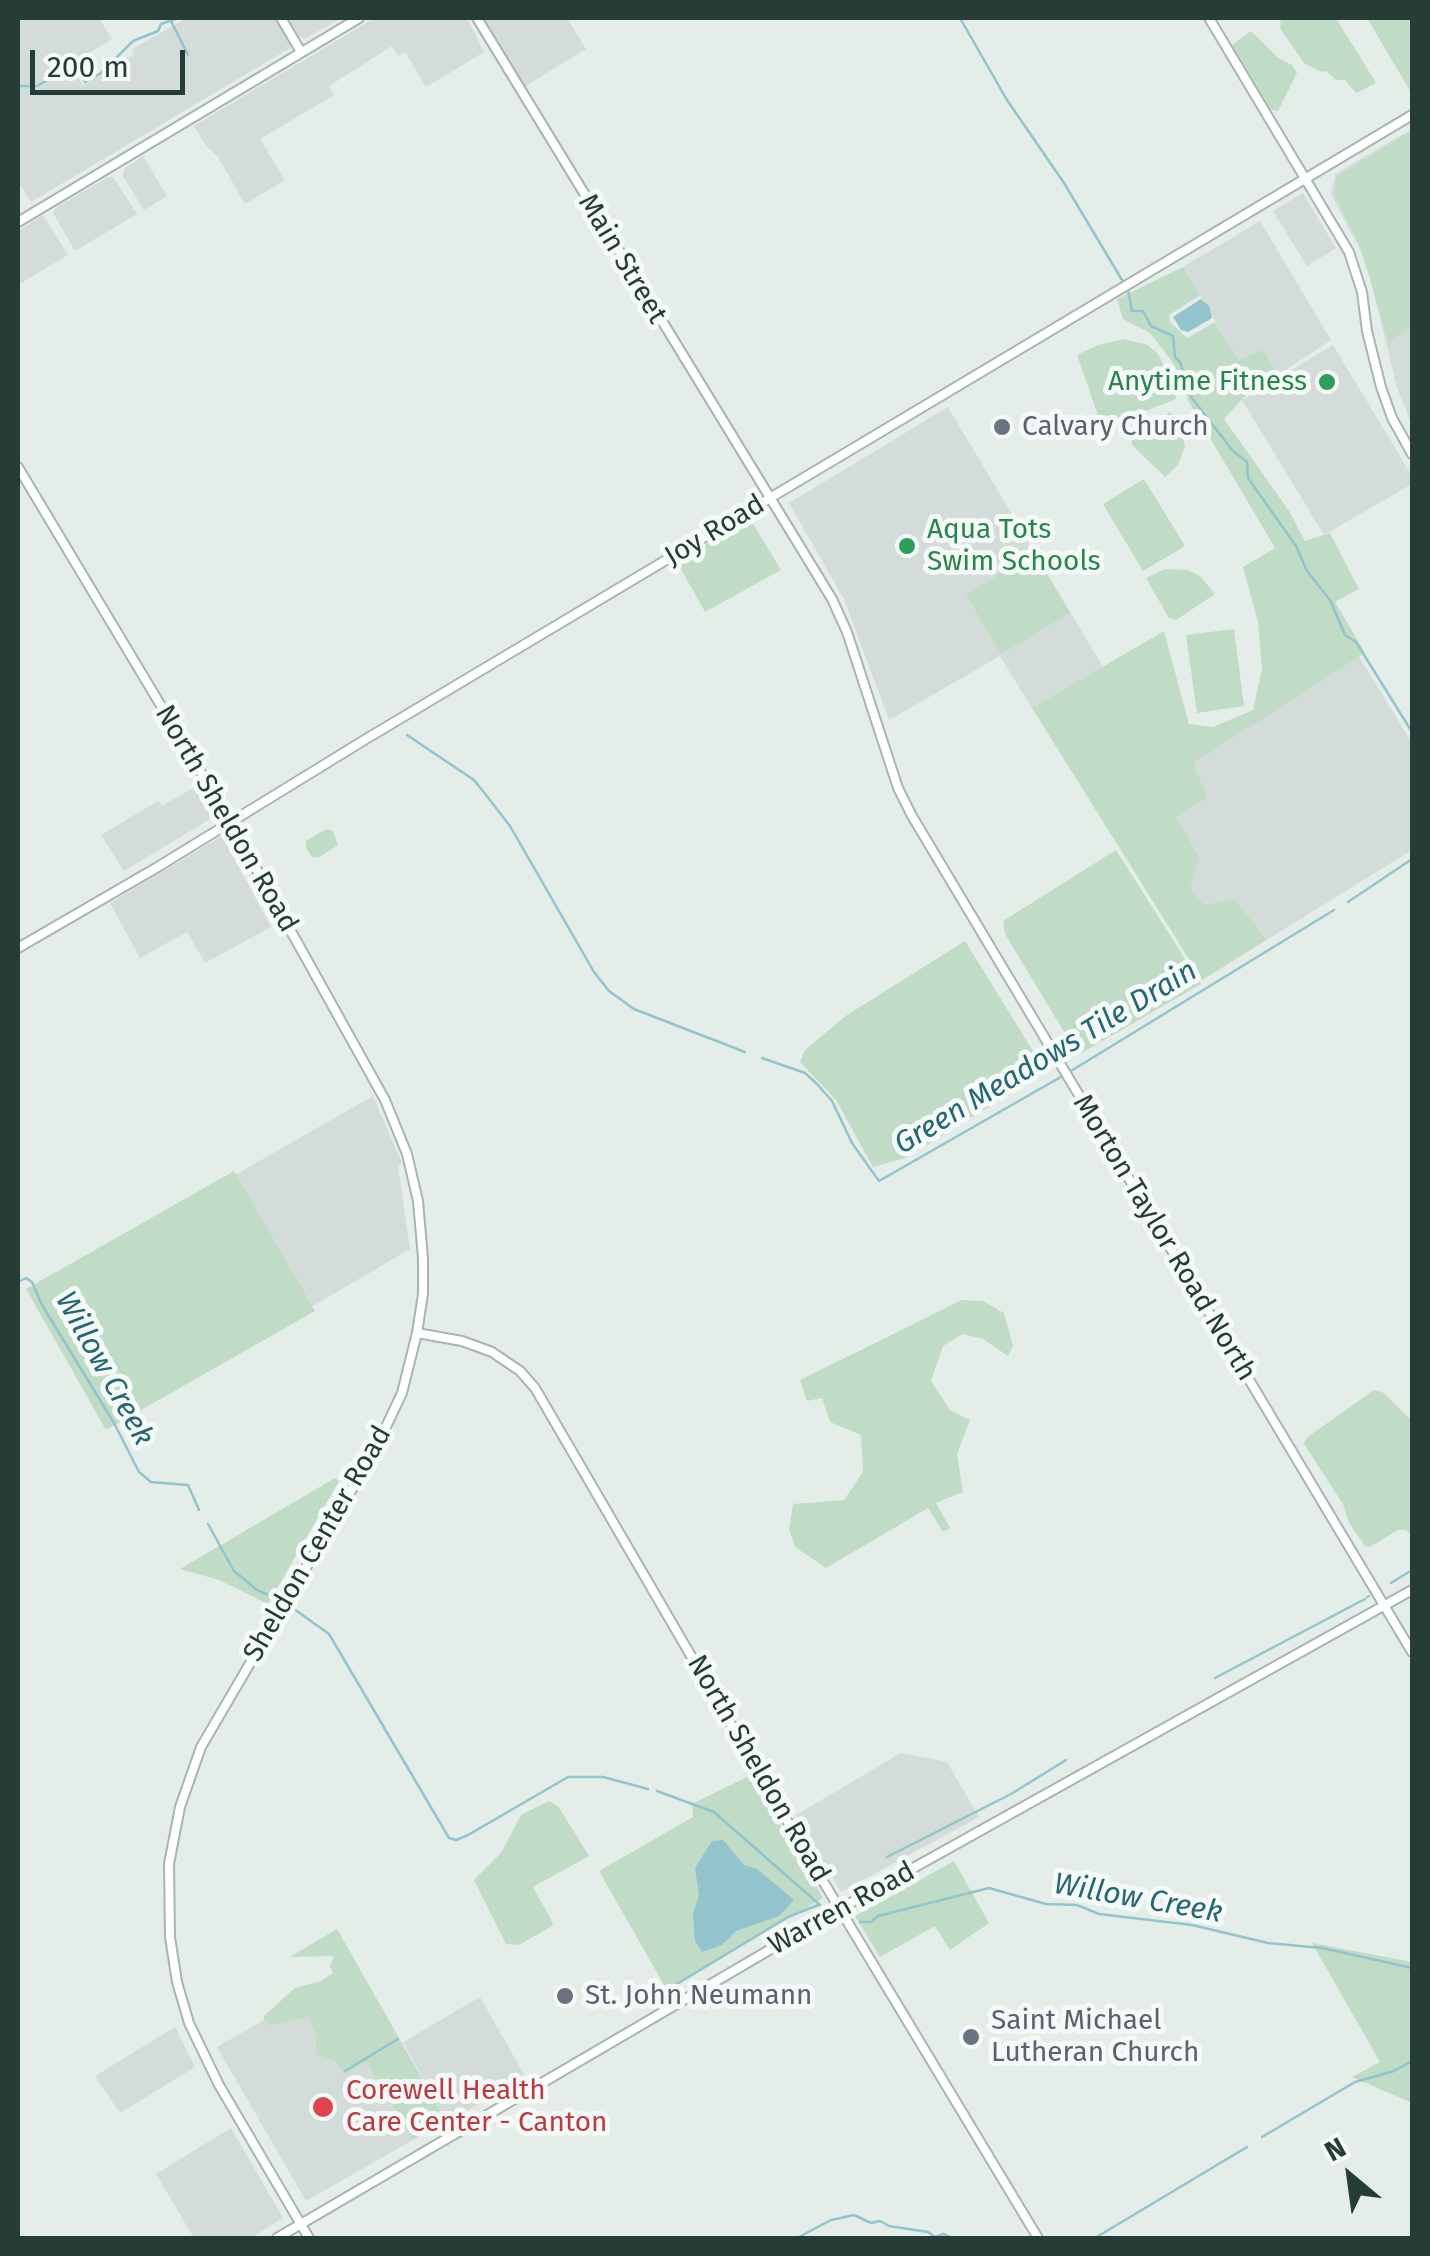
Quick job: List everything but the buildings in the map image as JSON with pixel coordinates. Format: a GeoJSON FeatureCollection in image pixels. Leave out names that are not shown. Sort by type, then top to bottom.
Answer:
{"type":"FeatureCollection","features":[{"type":"Feature","properties":{"kind":"street"},"geometry":{"type":"LineString","coordinates":[[282,18],[302,52]]}},
{"type":"Feature","properties":{"kind":"street"},"geometry":{"type":"LineString","coordinates":[[18,222],[359,18]]}},
{"type":"Feature","properties":{"kind":"street","name":"Main Street"},"geometry":{"type":"LineString","coordinates":[[477,18],[713,408],[772,497]]}},
{"type":"Feature","properties":{"kind":"street"},"geometry":{"type":"LineString","coordinates":[[1209,18],[1307,178],[1353,262],[1372,354],[1392,418],[1412,454]]}},
{"type":"Feature","properties":{"kind":"street","name":"Joy Road"},"geometry":{"type":"LineString","coordinates":[[18,948],[1412,114]]}},
{"type":"Feature","properties":{"kind":"street","name":"North Sheldon Road"},"geometry":{"type":"LineString","coordinates":[[18,467],[230,823],[386,1100],[413,1182]]}},
{"type":"Feature","properties":{"kind":"street","name":"Morton Taylor Road North"},"geometry":{"type":"LineString","coordinates":[[772,497],[842,619],[898,788],[912,816],[1412,1652]]}},
{"type":"Feature","properties":{"kind":"street","name":"Sheldon Center Road"},"geometry":{"type":"LineString","coordinates":[[309,2238],[194,2036],[173,1960],[168,1895],[177,1820],[202,1747],[385,1430],[407,1378],[417,1334],[423,1258],[413,1182]]}},
{"type":"Feature","properties":{"kind":"street","name":"North Sheldon Road"},"geometry":{"type":"LineString","coordinates":[[417,1334],[462,1341],[502,1358],[529,1381],[543,1400],[840,1909],[1038,2238]]}},
{"type":"Feature","properties":{"kind":"street","name":"Warren Road"},"geometry":{"type":"LineString","coordinates":[[277,2238],[840,1909],[1412,1590]]}},
{"type":"Feature","properties":{"kind":"shaded area"},"geometry":{"type":"Polygon","coordinates":[[[18,18],[99,18],[112,39],[70,65],[83,85],[134,54],[132,49],[187,18],[278,18],[291,40],[290,48],[31,202],[18,181],[18,18]]]}},
{"type":"Feature","properties":{"kind":"shaded area"},"geometry":{"type":"Polygon","coordinates":[[[288,18],[341,18],[305,39],[298,36],[288,18]]]}},
{"type":"Feature","properties":{"kind":"shaded area"},"geometry":{"type":"Polygon","coordinates":[[[375,18],[467,18],[484,52],[426,87],[405,52],[398,56],[392,46],[329,86],[334,95],[260,139],[285,180],[245,204],[218,157],[194,126],[375,18]]]}},
{"type":"Feature","properties":{"kind":"shaded area"},"geometry":{"type":"Polygon","coordinates":[[[484,18],[567,18],[586,49],[524,87],[484,18]]]}},
{"type":"Feature","properties":{"kind":"shaded area"},"geometry":{"type":"Polygon","coordinates":[[[1412,129],[1412,425],[1397,388],[1370,277],[1331,195],[1335,174],[1412,129]]]}},
{"type":"Feature","properties":{"kind":"shaded area"},"geometry":{"type":"Polygon","coordinates":[[[143,156],[167,196],[144,210],[123,176],[124,169],[143,156]]]}},
{"type":"Feature","properties":{"kind":"shaded area"},"geometry":{"type":"Polygon","coordinates":[[[113,177],[137,214],[75,251],[53,213],[55,208],[113,177]]]}},
{"type":"Feature","properties":{"kind":"shaded area"},"geometry":{"type":"Polygon","coordinates":[[[1303,193],[1336,248],[1307,266],[1273,211],[1303,193]]]}},
{"type":"Feature","properties":{"kind":"shaded area"},"geometry":{"type":"Polygon","coordinates":[[[43,215],[68,255],[18,285],[18,231],[43,215]]]}},
{"type":"Feature","properties":{"kind":"shaded area"},"geometry":{"type":"Polygon","coordinates":[[[1260,221],[1331,340],[1278,375],[1263,351],[1239,361],[1183,267],[1260,221]]]}},
{"type":"Feature","properties":{"kind":"shaded area"},"geometry":{"type":"Polygon","coordinates":[[[1333,345],[1412,476],[1412,484],[1324,535],[1242,400],[1333,345]]]}},
{"type":"Feature","properties":{"kind":"shaded area"},"geometry":{"type":"Polygon","coordinates":[[[948,407],[1103,667],[1032,708],[1000,656],[889,720],[844,599],[789,503],[948,407]]]}},
{"type":"Feature","properties":{"kind":"shaded area"},"geometry":{"type":"Polygon","coordinates":[[[1355,650],[1412,743],[1412,850],[1202,980],[1097,810],[1355,650]]]}},
{"type":"Feature","properties":{"kind":"shaded area"},"geometry":{"type":"Polygon","coordinates":[[[195,787],[212,818],[124,871],[101,835],[158,801],[162,806],[195,787]]]}},
{"type":"Feature","properties":{"kind":"shaded area"},"geometry":{"type":"Polygon","coordinates":[[[222,836],[271,927],[205,963],[187,932],[140,958],[110,903],[222,836]]]}},
{"type":"Feature","properties":{"kind":"shaded area"},"geometry":{"type":"Polygon","coordinates":[[[373,1096],[402,1163],[398,1166],[410,1249],[175,1387],[97,1254],[373,1096]]]}},
{"type":"Feature","properties":{"kind":"shaded area"},"geometry":{"type":"Polygon","coordinates":[[[901,1753],[947,1762],[979,1817],[841,1892],[796,1815],[901,1753]]]}},
{"type":"Feature","properties":{"kind":"shaded area"},"geometry":{"type":"Polygon","coordinates":[[[480,1997],[526,2078],[447,2122],[403,2042],[480,1997]]]}},
{"type":"Feature","properties":{"kind":"shaded area","name":"Corewell Health Care Center - Canton"},"geometry":{"type":"Polygon","coordinates":[[[299,2000],[343,2075],[367,2061],[413,2140],[306,2201],[217,2047],[299,2000]]]}},
{"type":"Feature","properties":{"kind":"shaded area"},"geometry":{"type":"Polygon","coordinates":[[[175,2027],[195,2067],[120,2113],[95,2076],[175,2027]]]}},
{"type":"Feature","properties":{"kind":"shaded area"},"geometry":{"type":"Polygon","coordinates":[[[231,2128],[283,2218],[251,2238],[194,2238],[156,2174],[231,2128]]]}},
{"type":"Feature","properties":{"kind":"green space"},"geometry":{"type":"Polygon","coordinates":[[[1281,18],[1336,18],[1376,83],[1356,93],[1345,80],[1336,80],[1326,71],[1304,63],[1280,28],[1281,18]]]}},
{"type":"Feature","properties":{"kind":"green space"},"geometry":{"type":"Polygon","coordinates":[[[1367,18],[1412,18],[1412,94],[1367,18]]]}},
{"type":"Feature","properties":{"kind":"green space"},"geometry":{"type":"Polygon","coordinates":[[[1251,31],[1297,73],[1278,111],[1271,110],[1232,45],[1251,31]]]}},
{"type":"Feature","properties":{"kind":"green space"},"geometry":{"type":"Polygon","coordinates":[[[1412,131],[1412,324],[1389,344],[1360,245],[1334,195],[1337,176],[1412,131]]]}},
{"type":"Feature","properties":{"kind":"green space"},"geometry":{"type":"Polygon","coordinates":[[[1183,267],[1200,295],[1169,315],[1170,322],[1187,338],[1215,322],[1239,360],[1263,350],[1278,375],[1247,394],[1224,419],[1289,511],[1305,541],[1330,533],[1359,589],[1335,602],[1365,653],[1193,763],[1207,797],[1176,817],[1199,857],[1190,889],[1204,905],[1235,899],[1266,940],[1202,980],[1032,708],[1164,631],[1189,724],[1213,727],[1253,710],[1262,669],[1258,622],[1243,567],[1275,548],[1190,404],[1174,364],[1150,333],[1123,319],[1117,299],[1183,267]]]}},
{"type":"Feature","properties":{"kind":"green space"},"geometry":{"type":"Polygon","coordinates":[[[1124,339],[1148,345],[1158,354],[1176,399],[1108,426],[1101,424],[1077,355],[1124,339]]]}},
{"type":"Feature","properties":{"kind":"green space"},"geometry":{"type":"Polygon","coordinates":[[[1170,412],[1181,425],[1185,447],[1178,465],[1165,477],[1132,445],[1132,438],[1170,412]]]}},
{"type":"Feature","properties":{"kind":"green space"},"geometry":{"type":"Polygon","coordinates":[[[1144,479],[1185,546],[1143,571],[1103,504],[1144,479]]]}},
{"type":"Feature","properties":{"kind":"green space"},"geometry":{"type":"Polygon","coordinates":[[[751,520],[781,570],[705,612],[677,562],[751,520]]]}},
{"type":"Feature","properties":{"kind":"green space"},"geometry":{"type":"Polygon","coordinates":[[[1034,553],[1070,613],[1001,654],[966,595],[1034,553]]]}},
{"type":"Feature","properties":{"kind":"green space"},"geometry":{"type":"Polygon","coordinates":[[[1165,569],[1188,570],[1200,576],[1215,594],[1176,620],[1169,618],[1146,578],[1165,569]]]}},
{"type":"Feature","properties":{"kind":"green space"},"geometry":{"type":"Polygon","coordinates":[[[1234,629],[1244,706],[1197,713],[1186,635],[1234,629]]]}},
{"type":"Feature","properties":{"kind":"green space"},"geometry":{"type":"Polygon","coordinates":[[[326,829],[333,831],[338,845],[318,858],[312,857],[306,841],[326,829]]]}},
{"type":"Feature","properties":{"kind":"green space"},"geometry":{"type":"Polygon","coordinates":[[[1116,850],[1201,984],[1078,1055],[1005,934],[1003,921],[1116,850]]]}},
{"type":"Feature","properties":{"kind":"green space"},"geometry":{"type":"Polygon","coordinates":[[[965,941],[1046,1072],[905,1158],[873,1167],[836,1100],[800,1062],[805,1050],[847,1015],[965,941]]]}},
{"type":"Feature","properties":{"kind":"green space"},"geometry":{"type":"Polygon","coordinates":[[[234,1171],[315,1311],[106,1430],[26,1289],[234,1171]]]}},
{"type":"Feature","properties":{"kind":"green space"},"geometry":{"type":"Polygon","coordinates":[[[962,1300],[983,1301],[1004,1313],[1013,1346],[1008,1356],[983,1339],[963,1334],[943,1346],[931,1381],[950,1410],[970,1420],[957,1454],[963,1492],[936,1503],[950,1528],[943,1532],[928,1508],[826,1568],[795,1547],[789,1530],[793,1504],[844,1500],[863,1472],[861,1435],[830,1422],[822,1398],[807,1401],[800,1380],[962,1300]]]}},
{"type":"Feature","properties":{"kind":"green space"},"geometry":{"type":"Polygon","coordinates":[[[1374,1390],[1384,1393],[1412,1421],[1412,1536],[1406,1530],[1398,1530],[1370,1547],[1365,1546],[1349,1523],[1343,1504],[1304,1444],[1306,1438],[1374,1390]]]}},
{"type":"Feature","properties":{"kind":"green space"},"geometry":{"type":"Polygon","coordinates":[[[335,1478],[339,1481],[268,1604],[219,1580],[180,1569],[335,1478]]]}},
{"type":"Feature","properties":{"kind":"green space"},"geometry":{"type":"Polygon","coordinates":[[[751,1775],[823,1898],[667,1990],[599,1871],[693,1817],[692,1804],[751,1775]]]}},
{"type":"Feature","properties":{"kind":"green space"},"geometry":{"type":"Polygon","coordinates":[[[549,1801],[558,1806],[589,1856],[533,1887],[552,1926],[519,1945],[506,1944],[474,1880],[501,1853],[521,1815],[549,1801]]]}},
{"type":"Feature","properties":{"kind":"green space"},"geometry":{"type":"Polygon","coordinates":[[[954,1861],[989,1923],[950,1950],[935,1926],[880,1957],[855,1916],[954,1861]]]}},
{"type":"Feature","properties":{"kind":"green space"},"geometry":{"type":"Polygon","coordinates":[[[337,1929],[440,2110],[429,2128],[413,2140],[367,2062],[343,2075],[335,2061],[316,2054],[316,2037],[309,2017],[269,2025],[264,2020],[295,1988],[321,1981],[333,1973],[330,1966],[334,1956],[290,1957],[337,1929]]]}},
{"type":"Feature","properties":{"kind":"green space"},"geometry":{"type":"Polygon","coordinates":[[[1312,1943],[1412,1962],[1412,2103],[1352,2077],[1380,2062],[1312,1943]]]}},
{"type":"Feature","properties":{"kind":"water"},"geometry":{"type":"Polygon","coordinates":[[[1201,299],[1209,306],[1212,318],[1188,332],[1181,330],[1173,317],[1201,299]]]}},
{"type":"Feature","properties":{"kind":"water"},"geometry":{"type":"Polygon","coordinates":[[[723,1840],[744,1865],[757,1869],[794,1900],[779,1916],[736,1931],[722,1945],[702,1952],[695,1941],[693,1914],[699,1895],[695,1868],[712,1841],[723,1840]]]}},
{"type":"Feature","properties":{"kind":"waterway"},"geometry":{"type":"LineString","coordinates":[[18,86],[37,86],[74,65],[85,82],[101,73],[133,41],[178,18]]}},
{"type":"Feature","properties":{"kind":"waterway"},"geometry":{"type":"LineString","coordinates":[[960,18],[1007,100],[1064,183],[1128,290],[1132,311],[1143,311],[1151,326],[1173,336],[1175,357],[1192,398],[1233,451],[1247,462],[1248,478],[1330,600],[1345,635],[1356,642],[1412,732]]}},
{"type":"Feature","properties":{"kind":"waterway"},"geometry":{"type":"LineString","coordinates":[[171,21],[188,55]]}},
{"type":"Feature","properties":{"kind":"waterway","name":"Green Meadows Tile Drain"},"geometry":{"type":"LineString","coordinates":[[407,735],[474,780],[486,795],[510,826],[594,972],[609,991],[634,1009],[745,1052]]}},
{"type":"Feature","properties":{"kind":"waterway","name":"Green Meadows Tile Drain"},"geometry":{"type":"LineString","coordinates":[[1348,902],[1412,859]]}},
{"type":"Feature","properties":{"kind":"waterway","name":"Green Meadows Tile Drain"},"geometry":{"type":"LineString","coordinates":[[762,1058],[805,1073],[817,1084],[832,1101],[852,1143],[879,1181],[1066,1074],[1334,910]]}},
{"type":"Feature","properties":{"kind":"waterway","name":"Willow Creek"},"geometry":{"type":"LineString","coordinates":[[18,1282],[26,1278],[32,1282],[139,1472],[151,1482],[188,1485],[199,1510]]}},
{"type":"Feature","properties":{"kind":"waterway","name":"Willow Creek"},"geometry":{"type":"LineString","coordinates":[[208,1524],[234,1571],[257,1590],[273,1597]]}},
{"type":"Feature","properties":{"kind":"waterway"},"geometry":{"type":"LineString","coordinates":[[1391,1583],[1412,1570]]}},
{"type":"Feature","properties":{"kind":"waterway"},"geometry":{"type":"LineString","coordinates":[[1215,1678],[1365,1599]]}},
{"type":"Feature","properties":{"kind":"waterway","name":"Willow Creek"},"geometry":{"type":"LineString","coordinates":[[294,1609],[329,1634],[449,1838],[456,1840],[468,1835],[568,1777],[603,1777],[648,1789]]}},
{"type":"Feature","properties":{"kind":"waterway"},"geometry":{"type":"LineString","coordinates":[[1011,1794],[1066,1760]]}},
{"type":"Feature","properties":{"kind":"waterway","name":"Willow Creek"},"geometry":{"type":"LineString","coordinates":[[657,1791],[714,1812],[820,1905]]}},
{"type":"Feature","properties":{"kind":"waterway"},"geometry":{"type":"LineString","coordinates":[[887,1857],[1009,1795]]}},
{"type":"Feature","properties":{"kind":"waterway","name":"Willow Creek"},"geometry":{"type":"LineString","coordinates":[[860,1922],[989,1888],[1046,1904],[1077,1905],[1099,1914],[1192,1925],[1268,1943],[1322,1948],[1412,1968]]}},
{"type":"Feature","properties":{"kind":"waterway"},"geometry":{"type":"LineString","coordinates":[[667,1990],[788,1917],[818,1905]]}},
{"type":"Feature","properties":{"kind":"waterway"},"geometry":{"type":"LineString","coordinates":[[345,2071],[398,2039]]}},
{"type":"Feature","properties":{"kind":"waterway"},"geometry":{"type":"LineString","coordinates":[[1262,2137],[1355,2082],[1394,2071],[1412,2061]]}},
{"type":"Feature","properties":{"kind":"waterway"},"geometry":{"type":"LineString","coordinates":[[1095,2238],[1247,2147]]}},
{"type":"Feature","properties":{"kind":"waterway"},"geometry":{"type":"LineString","coordinates":[[797,2238],[831,2220],[854,2215],[871,2223],[880,2221],[952,2238]]}},
{"type":"Feature","properties":{"kind":"place","name":"Anytime Fitness"},"geometry":{"type":"Point","coordinates":[1327,382]}},
{"type":"Feature","properties":{"kind":"place","name":"Calvary Church"},"geometry":{"type":"Point","coordinates":[1002,427]}},
{"type":"Feature","properties":{"kind":"place","name":"Aqua Tots Swim Schools"},"geometry":{"type":"Point","coordinates":[907,546]}},
{"type":"Feature","properties":{"kind":"place","name":"St. John Neumann"},"geometry":{"type":"Point","coordinates":[565,1996]}},
{"type":"Feature","properties":{"kind":"place","name":"Saint Michael Lutheran Church"},"geometry":{"type":"Point","coordinates":[971,2037]}},
{"type":"Feature","properties":{"kind":"place","name":"Corewell Health Care Center - Canton"},"geometry":{"type":"Point","coordinates":[323,2107]}}]}
